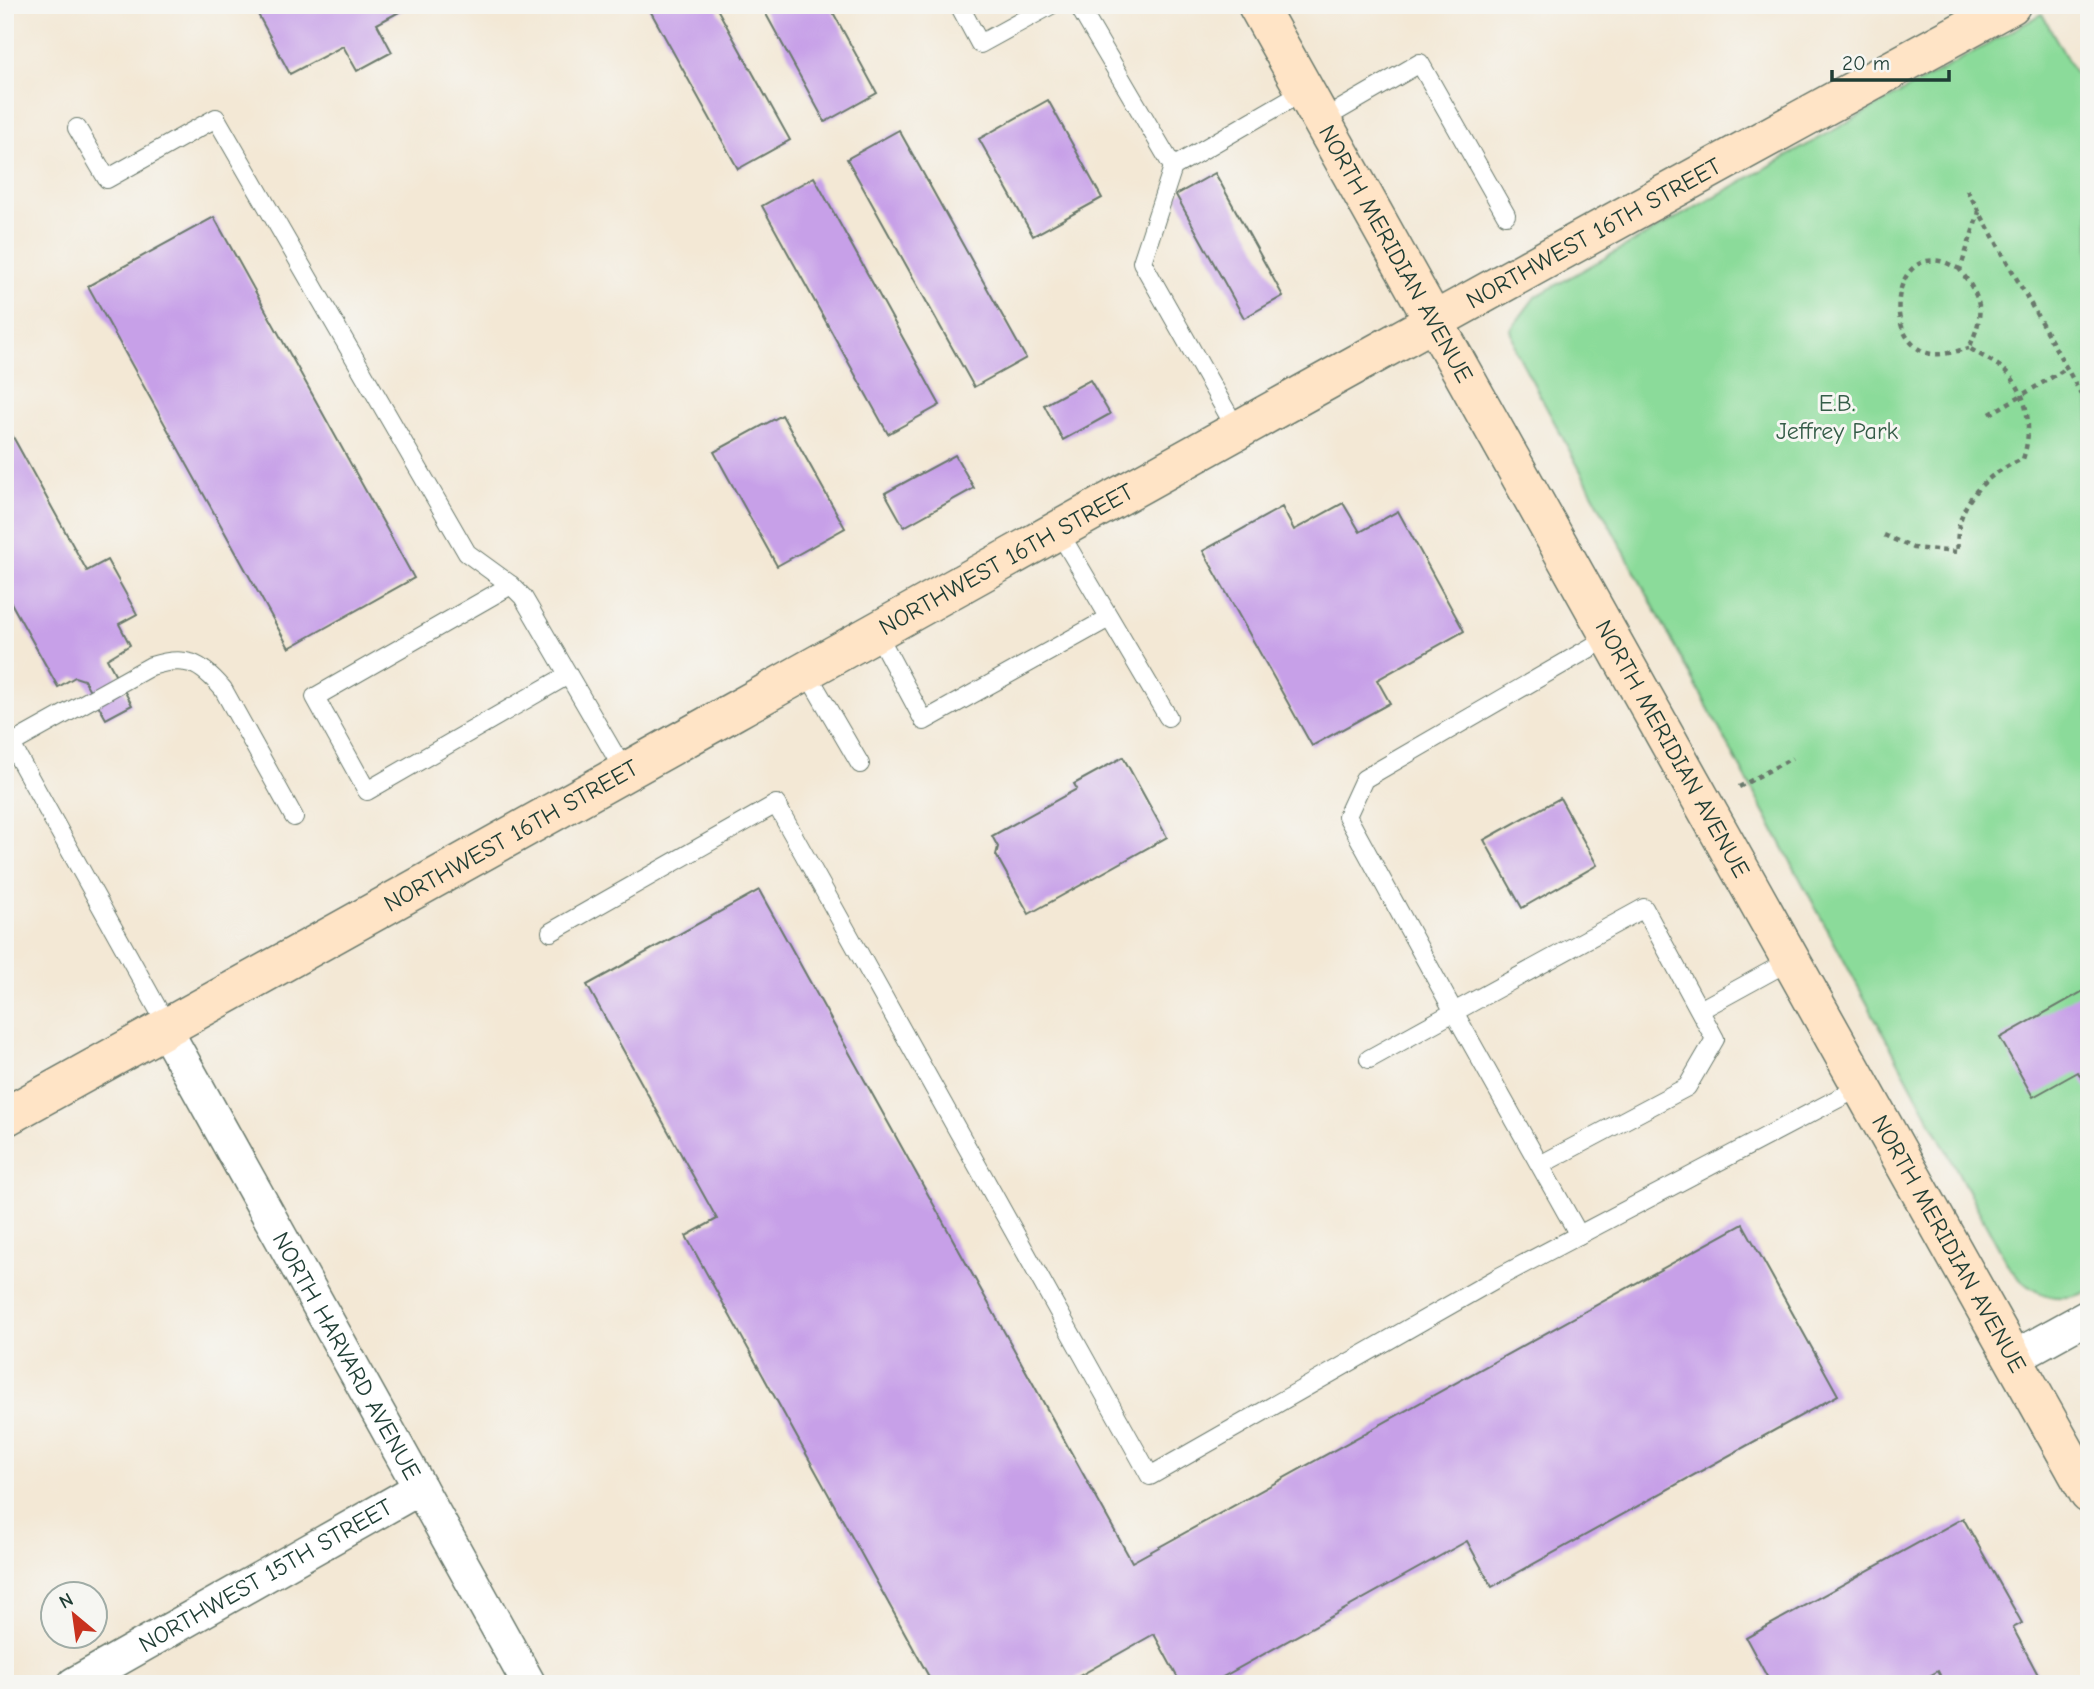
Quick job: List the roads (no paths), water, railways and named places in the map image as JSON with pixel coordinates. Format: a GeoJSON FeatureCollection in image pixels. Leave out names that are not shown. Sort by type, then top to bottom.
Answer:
{"type":"FeatureCollection","features":[{"type":"Feature","properties":{"kind":"street","name":"NORTH MERIDIAN AVENUE"},"geometry":{"type":"LineString","coordinates":[[1257,5],[2089,1494]]}},
{"type":"Feature","properties":{"kind":"street","name":"NORTHWEST 16TH STREET"},"geometry":{"type":"LineString","coordinates":[[5,1117],[626,774],[1434,322],[2011,5]]}},
{"type":"Feature","properties":{"kind":"street","name":"NORTH HARVARD AVENUE"},"geometry":{"type":"LineString","coordinates":[[167,1028],[529,1684]]}},
{"type":"Feature","properties":{"kind":"street"},"geometry":{"type":"LineString","coordinates":[[2013,1358],[2089,1316]]}},
{"type":"Feature","properties":{"kind":"street","name":"NORTHWEST 15TH STREET"},"geometry":{"type":"LineString","coordinates":[[74,1684],[420,1488]]}},
{"type":"Feature","properties":{"kind":"lane"},"geometry":{"type":"LineString","coordinates":[[959,5],[980,44],[1051,5]]}},
{"type":"Feature","properties":{"kind":"lane"},"geometry":{"type":"LineString","coordinates":[[1078,5],[1172,167],[1142,262],[1238,432]]}},
{"type":"Feature","properties":{"kind":"lane"},"geometry":{"type":"LineString","coordinates":[[1172,167],[1313,105],[1420,63],[1506,215]]}},
{"type":"Feature","properties":{"kind":"lane"},"geometry":{"type":"LineString","coordinates":[[77,128],[107,180],[216,118],[467,553],[523,597],[626,774]]}},
{"type":"Feature","properties":{"kind":"lane"},"geometry":{"type":"LineString","coordinates":[[1059,532],[1168,718]]}},
{"type":"Feature","properties":{"kind":"lane"},"geometry":{"type":"LineString","coordinates":[[511,585],[314,697],[367,791],[568,675]]}},
{"type":"Feature","properties":{"kind":"lane"},"geometry":{"type":"LineString","coordinates":[[877,633],[924,721],[1110,618]]}},
{"type":"Feature","properties":{"kind":"lane"},"geometry":{"type":"LineString","coordinates":[[1578,1235],[1347,816],[1364,779],[1609,636]]}},
{"type":"Feature","properties":{"kind":"lane"},"geometry":{"type":"LineString","coordinates":[[167,1028],[11,744],[151,666],[170,660],[192,662],[208,672],[223,690],[294,817]]}},
{"type":"Feature","properties":{"kind":"lane"},"geometry":{"type":"LineString","coordinates":[[807,673],[860,764]]}},
{"type":"Feature","properties":{"kind":"lane"},"geometry":{"type":"LineString","coordinates":[[551,932],[776,804],[1150,1476],[1578,1235],[1862,1086]]}},
{"type":"Feature","properties":{"kind":"lane"},"geometry":{"type":"LineString","coordinates":[[1369,1059],[1644,908],[1715,1039],[1688,1087],[1540,1165]]}},
{"type":"Feature","properties":{"kind":"lane"},"geometry":{"type":"LineString","coordinates":[[1700,1010],[1791,960]]}},
{"type":"Feature","properties":{"kind":"park label","name":"E.B. Jeffrey Park"},"geometry":{"type":"Point","coordinates":[1837,417]}}]}
